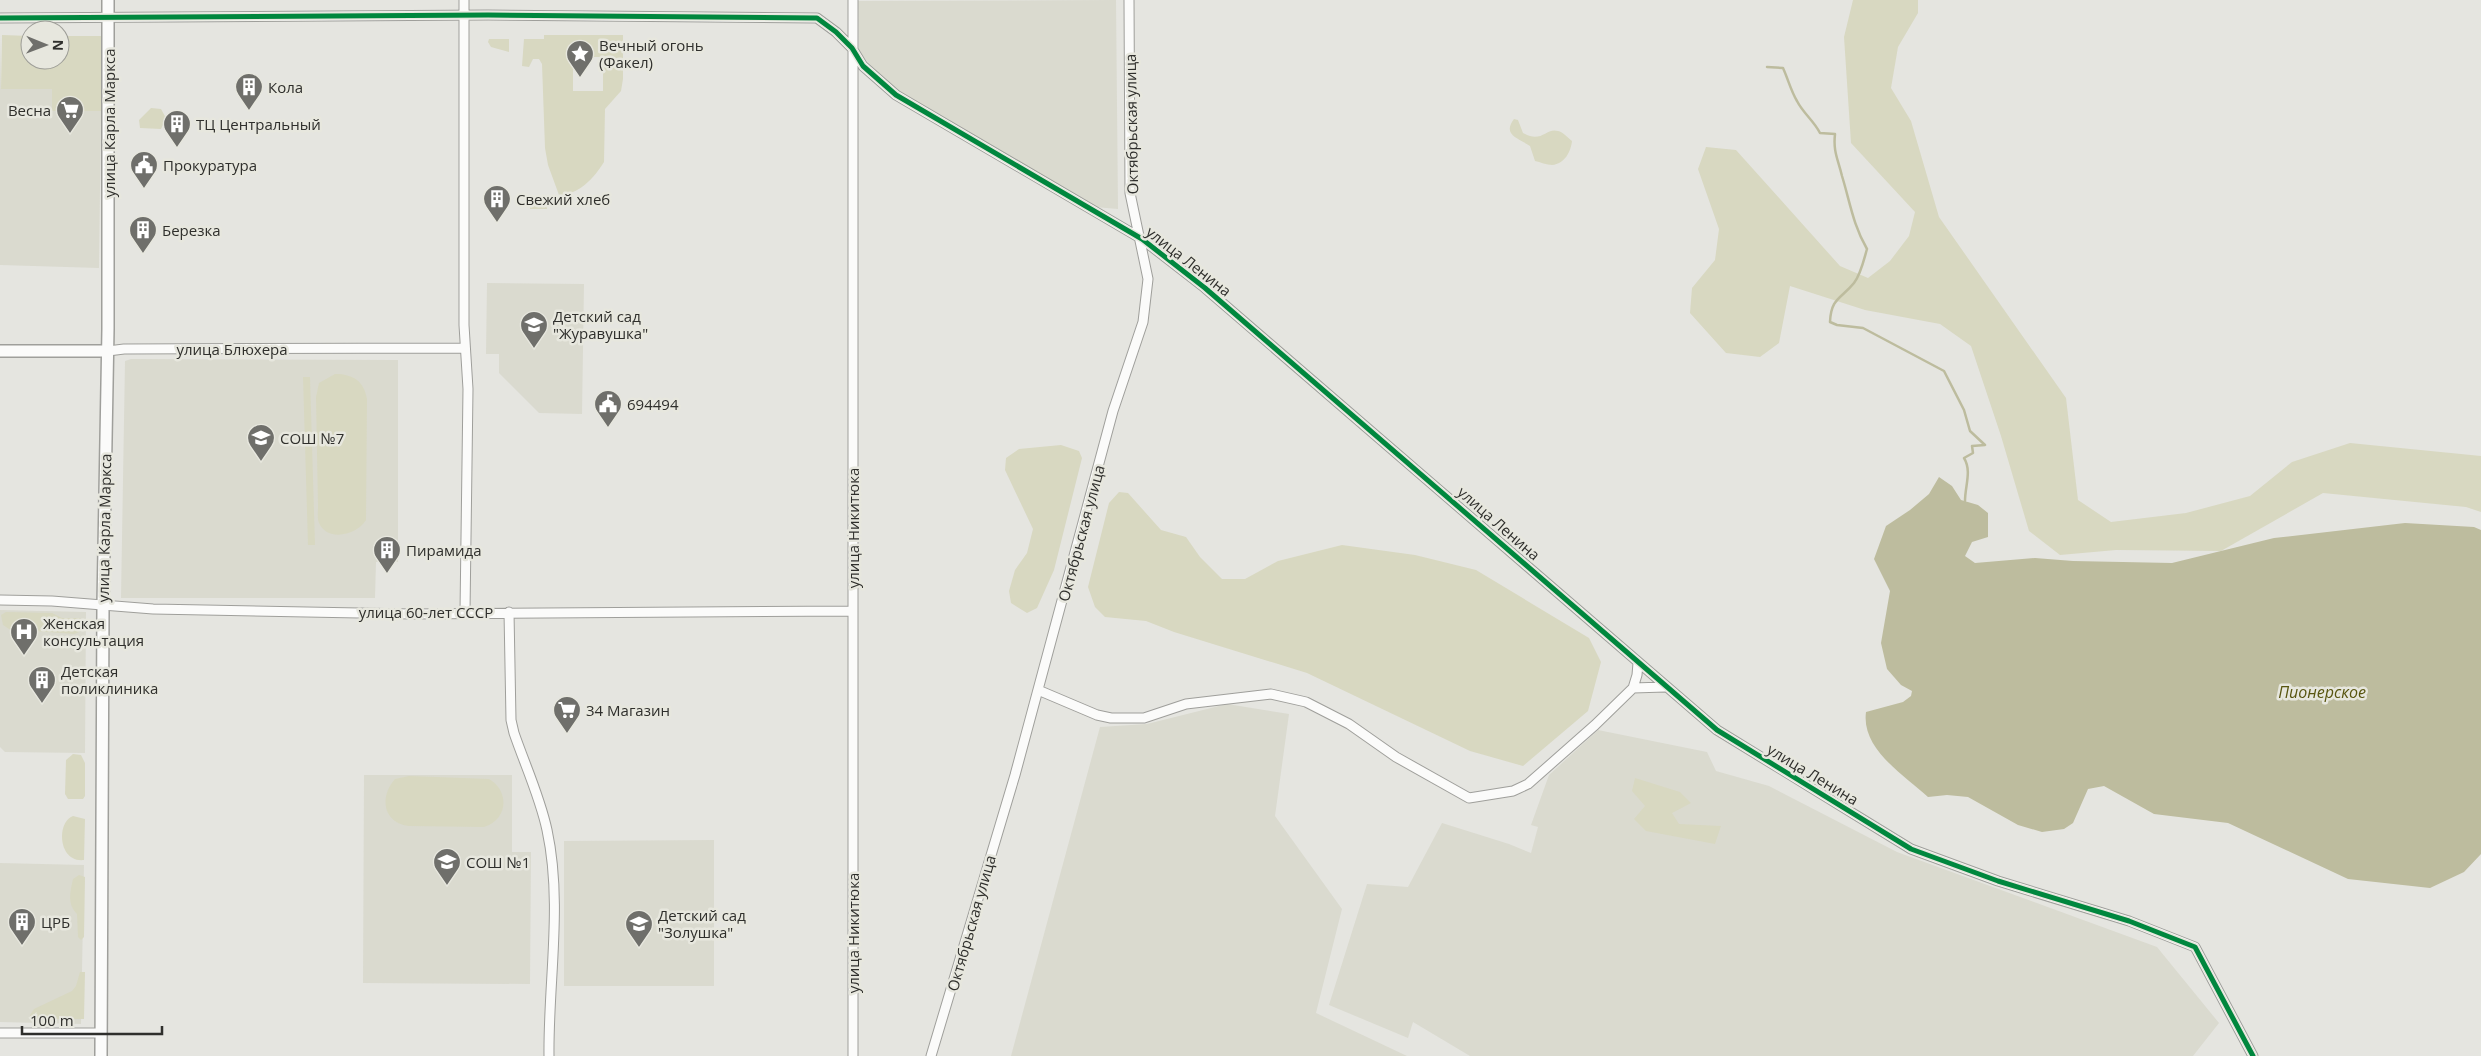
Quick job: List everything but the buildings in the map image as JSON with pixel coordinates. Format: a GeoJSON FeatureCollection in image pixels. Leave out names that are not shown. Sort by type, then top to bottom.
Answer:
{"type":"FeatureCollection","features":[{"type":"Feature","properties":{"kind":"street","name":"улица Карла Маркса"},"geometry":{"type":"LineString","coordinates":[[101,1056],[103,605],[108,351],[108,0]]}},
{"type":"Feature","properties":{"kind":"street"},"geometry":{"type":"LineString","coordinates":[[464,0],[465,348],[468,389],[465,612]]}},
{"type":"Feature","properties":{"kind":"street","name":"улица Никитюка"},"geometry":{"type":"LineString","coordinates":[[852,1056],[853,0]]}},
{"type":"Feature","properties":{"kind":"street","name":"Октябрьская улица"},"geometry":{"type":"LineString","coordinates":[[931,1056],[1038,690],[1113,411],[1143,322],[1148,279],[1142,239],[1130,193],[1129,0]]}},
{"type":"Feature","properties":{"kind":"street","name":"улица Ленина"},"geometry":{"type":"LineString","coordinates":[[0,18],[109,16],[817,18],[836,32],[852,48],[863,66],[896,95],[1142,239],[1205,288],[1717,730],[1911,848],[1998,881],[2129,921],[2196,947],[2253,1056]]}},
{"type":"Feature","properties":{"kind":"street","name":"улица Блюхера"},"geometry":{"type":"LineString","coordinates":[[0,351],[108,351],[124,348],[465,348]]}},
{"type":"Feature","properties":{"kind":"street","name":"улица 60-лет СССР"},"geometry":{"type":"LineString","coordinates":[[0,600],[52,600],[153,609],[412,614],[465,612],[853,611]]}},
{"type":"Feature","properties":{"kind":"street"},"geometry":{"type":"LineString","coordinates":[[508,612],[512,726],[548,831],[552,872],[554,909],[548,1011],[549,1056]]}},
{"type":"Feature","properties":{"kind":"street"},"geometry":{"type":"LineString","coordinates":[[1038,690],[1097,715],[1112,718],[1144,718],[1186,704],[1271,694],[1306,702],[1349,724],[1396,757],[1469,798],[1513,791],[1528,784],[1595,725],[1633,688],[1638,675],[1638,662]]}},
{"type":"Feature","properties":{"kind":"street"},"geometry":{"type":"LineString","coordinates":[[1633,688],[1666,687]]}},
{"type":"Feature","properties":{"kind":"street"},"geometry":{"type":"LineString","coordinates":[[0,1033],[101,1033]]}},
{"type":"Feature","properties":{"kind":"shaded area"},"geometry":{"type":"Polygon","coordinates":[[[1116,0],[1118,209],[1083,206],[886,85],[859,51],[858,1],[1116,0]]]}},
{"type":"Feature","properties":{"kind":"shaded area"},"geometry":{"type":"Polygon","coordinates":[[[1853,0],[1918,0],[1918,13],[1898,47],[1891,88],[1911,121],[1939,217],[2066,398],[2078,500],[2111,522],[2186,513],[2250,496],[2292,462],[2350,443],[2481,456],[2481,512],[2466,507],[2323,493],[2221,551],[2116,550],[2060,555],[2029,531],[2001,436],[1971,346],[1940,324],[1865,310],[1790,286],[1779,343],[1760,357],[1726,353],[1690,313],[1692,288],[1715,260],[1719,229],[1698,169],[1706,147],[1736,150],[1840,266],[1868,278],[1890,261],[1909,236],[1915,212],[1851,143],[1844,37],[1853,0]]]}},
{"type":"Feature","properties":{"kind":"shaded area"},"geometry":{"type":"Polygon","coordinates":[[[0,35],[1,89],[52,89],[52,111],[101,111],[99,268],[0,265],[0,35]]]}},
{"type":"Feature","properties":{"kind":"shaded area"},"geometry":{"type":"Polygon","coordinates":[[[2,35],[20,36],[20,70],[70,70],[70,36],[101,36],[101,111],[52,111],[52,89],[1,89],[2,35]]]}},
{"type":"Feature","properties":{"kind":"shaded area"},"geometry":{"type":"Polygon","coordinates":[[[544,35],[623,35],[623,79],[621,91],[605,109],[604,162],[585,185],[573,192],[559,195],[548,165],[545,148],[542,64],[539,59],[533,59],[529,67],[522,66],[524,39],[544,39],[544,35]],[[573,57],[573,91],[603,91],[603,57],[573,57]]]}},
{"type":"Feature","properties":{"kind":"shaded area"},"geometry":{"type":"Polygon","coordinates":[[[489,39],[509,39],[509,52],[491,47],[488,42],[489,39]]]}},
{"type":"Feature","properties":{"kind":"shaded area"},"geometry":{"type":"Polygon","coordinates":[[[151,108],[161,109],[166,118],[161,129],[140,128],[139,120],[151,108]]]}},
{"type":"Feature","properties":{"kind":"shaded area"},"geometry":{"type":"Polygon","coordinates":[[[1514,119],[1518,120],[1523,133],[1529,136],[1535,137],[1554,130],[1564,134],[1572,141],[1564,160],[1552,165],[1535,161],[1530,146],[1513,136],[1511,132],[1511,124],[1514,119]]]}},
{"type":"Feature","properties":{"kind":"shaded area"},"geometry":{"type":"Polygon","coordinates":[[[530,196],[547,196],[547,209],[530,209],[530,196]]]}},
{"type":"Feature","properties":{"kind":"shaded area","name":"Детский сад \"Журавушка\""},"geometry":{"type":"Polygon","coordinates":[[[487,283],[584,284],[582,414],[539,413],[499,373],[499,354],[486,354],[487,283]]]}},
{"type":"Feature","properties":{"kind":"shaded area","name":"СОШ №7"},"geometry":{"type":"Polygon","coordinates":[[[131,359],[398,360],[398,562],[376,562],[375,598],[121,598],[125,361],[131,359]]]}},
{"type":"Feature","properties":{"kind":"shaded area"},"geometry":{"type":"Polygon","coordinates":[[[335,374],[347,375],[357,380],[366,393],[367,399],[366,520],[357,529],[336,535],[323,529],[318,519],[316,397],[319,383],[335,374]]]}},
{"type":"Feature","properties":{"kind":"shaded area"},"geometry":{"type":"Polygon","coordinates":[[[303,377],[310,377],[315,545],[308,545],[303,377]]]}},
{"type":"Feature","properties":{"kind":"shaded area"},"geometry":{"type":"Polygon","coordinates":[[[1061,445],[1079,451],[1082,458],[1054,570],[1037,608],[1027,613],[1011,603],[1009,591],[1015,570],[1027,553],[1033,529],[1005,470],[1006,458],[1019,449],[1061,445]]]}},
{"type":"Feature","properties":{"kind":"shaded area"},"geometry":{"type":"Polygon","coordinates":[[[1119,492],[1128,493],[1161,530],[1186,537],[1200,557],[1222,579],[1245,579],[1278,561],[1342,545],[1415,555],[1476,570],[1589,638],[1601,662],[1588,711],[1523,766],[1470,751],[1307,673],[1174,632],[1146,621],[1105,617],[1095,607],[1088,587],[1109,503],[1119,492]]]}},
{"type":"Feature","properties":{"kind":"shaded area"},"geometry":{"type":"Polygon","coordinates":[[[0,610],[86,612],[85,753],[5,752],[0,747],[0,610]]]}},
{"type":"Feature","properties":{"kind":"shaded area"},"geometry":{"type":"Polygon","coordinates":[[[6,612],[52,613],[62,618],[80,618],[83,622],[79,632],[74,634],[9,629],[3,625],[1,615],[6,612]]]}},
{"type":"Feature","properties":{"kind":"shaded area"},"geometry":{"type":"Polygon","coordinates":[[[1227,704],[1289,714],[1275,816],[1342,909],[1316,1013],[1407,1056],[1011,1056],[1100,727],[1147,724],[1227,704]]]}},
{"type":"Feature","properties":{"kind":"shaded area"},"geometry":{"type":"Polygon","coordinates":[[[1598,730],[1707,752],[1716,771],[1769,786],[1897,852],[2157,947],[2219,1023],[2193,1056],[1470,1056],[1413,1022],[1408,1038],[1329,1005],[1367,884],[1408,887],[1442,823],[1509,844],[1531,853],[1538,827],[1531,825],[1549,775],[1598,730]]]}},
{"type":"Feature","properties":{"kind":"shaded area"},"geometry":{"type":"Polygon","coordinates":[[[73,754],[81,755],[85,763],[85,796],[83,799],[68,799],[65,794],[66,760],[73,754]]]}},
{"type":"Feature","properties":{"kind":"shaded area","name":"СОШ №1"},"geometry":{"type":"Polygon","coordinates":[[[364,775],[512,775],[512,852],[531,852],[530,984],[363,983],[364,775]]]}},
{"type":"Feature","properties":{"kind":"shaded area"},"geometry":{"type":"Polygon","coordinates":[[[409,776],[489,779],[496,784],[503,798],[502,812],[492,823],[484,827],[409,826],[400,824],[389,815],[386,808],[387,794],[395,779],[409,776]]]}},
{"type":"Feature","properties":{"kind":"shaded area"},"geometry":{"type":"Polygon","coordinates":[[[1635,778],[1680,792],[1691,803],[1672,813],[1679,824],[1721,826],[1715,844],[1646,831],[1634,819],[1645,806],[1632,791],[1635,778]]]}},
{"type":"Feature","properties":{"kind":"shaded area"},"geometry":{"type":"Polygon","coordinates":[[[73,816],[85,819],[84,860],[75,859],[69,855],[62,841],[64,826],[73,816]]]}},
{"type":"Feature","properties":{"kind":"shaded area","name":"Детский сад \"Золушка\""},"geometry":{"type":"Polygon","coordinates":[[[714,840],[714,986],[564,986],[564,841],[714,840]]]}},
{"type":"Feature","properties":{"kind":"shaded area"},"geometry":{"type":"Polygon","coordinates":[[[0,863],[84,865],[81,1024],[0,1022],[0,863]]]}},
{"type":"Feature","properties":{"kind":"shaded area"},"geometry":{"type":"Polygon","coordinates":[[[79,875],[85,877],[84,937],[81,940],[78,937],[77,914],[70,898],[73,879],[79,875]]]}},
{"type":"Feature","properties":{"kind":"shaded area"},"geometry":{"type":"Polygon","coordinates":[[[80,972],[85,972],[84,1019],[31,1019],[30,1015],[34,1009],[72,991],[76,986],[80,972]]]}},
{"type":"Feature","properties":{"kind":"water","name":"Пионерское"},"geometry":{"type":"Polygon","coordinates":[[[1939,477],[1952,486],[1961,500],[1978,505],[1988,513],[1988,537],[1972,542],[1965,556],[1975,563],[2035,558],[2073,561],[2172,563],[2274,538],[2405,523],[2474,527],[2481,530],[2481,854],[2464,872],[2430,888],[2348,879],[2228,823],[2154,814],[2104,786],[2088,789],[2073,823],[2064,829],[2042,832],[2018,825],[1968,797],[1947,795],[1928,797],[1886,760],[1877,749],[1870,738],[1866,725],[1866,712],[1903,702],[1911,696],[1912,691],[1901,685],[1887,669],[1881,643],[1890,591],[1874,559],[1886,526],[1929,494],[1939,477]]]}},
{"type":"Feature","properties":{"kind":"waterway"},"geometry":{"type":"LineString","coordinates":[[1767,67],[1783,68],[1797,101],[1820,133],[1835,134],[1836,155],[1852,213],[1867,249],[1859,275],[1835,303],[1832,308],[1830,322],[1837,325],[1863,328],[1944,371],[1964,410],[1970,431],[1985,445],[1972,446],[1973,453],[1964,458],[1968,468],[1965,501]]}},
{"type":"Feature","properties":{"kind":"cycle path"},"geometry":{"type":"LineString","coordinates":[[0,18],[488,15],[817,18],[836,32],[852,48],[863,66],[896,95],[1142,239],[1205,288],[1717,730],[1911,849],[1998,881],[2129,921],[2195,947],[2253,1056]]}},
{"type":"Feature","properties":{"kind":"place","name":"Вечный огонь (Факел)"},"geometry":{"type":"Point","coordinates":[580,78]}},
{"type":"Feature","properties":{"kind":"place","name":"Кола"},"geometry":{"type":"Point","coordinates":[249,111]}},
{"type":"Feature","properties":{"kind":"place","name":"Весна"},"geometry":{"type":"Point","coordinates":[70,134]}},
{"type":"Feature","properties":{"kind":"place","name":"ТЦ Центральный"},"geometry":{"type":"Point","coordinates":[177,148]}},
{"type":"Feature","properties":{"kind":"place","name":"Прокуратура"},"geometry":{"type":"Point","coordinates":[144,189]}},
{"type":"Feature","properties":{"kind":"place","name":"Свежий хлеб"},"geometry":{"type":"Point","coordinates":[497,223]}},
{"type":"Feature","properties":{"kind":"place","name":"Березка"},"geometry":{"type":"Point","coordinates":[143,254]}},
{"type":"Feature","properties":{"kind":"place","name":"Детский сад \"Журавушка\""},"geometry":{"type":"Point","coordinates":[534,349]}},
{"type":"Feature","properties":{"kind":"place","name":"694494"},"geometry":{"type":"Point","coordinates":[608,428]}},
{"type":"Feature","properties":{"kind":"place","name":"СОШ №7"},"geometry":{"type":"Point","coordinates":[261,462]}},
{"type":"Feature","properties":{"kind":"place","name":"Пирамида"},"geometry":{"type":"Point","coordinates":[387,574]}},
{"type":"Feature","properties":{"kind":"place","name":"Женская консультация"},"geometry":{"type":"Point","coordinates":[24,656]}},
{"type":"Feature","properties":{"kind":"place","name":"Детская поликлиника"},"geometry":{"type":"Point","coordinates":[42,704]}},
{"type":"Feature","properties":{"kind":"place","name":"34 Магазин"},"geometry":{"type":"Point","coordinates":[567,734]}},
{"type":"Feature","properties":{"kind":"place","name":"СОШ №1"},"geometry":{"type":"Point","coordinates":[447,886]}},
{"type":"Feature","properties":{"kind":"place","name":"ЦРБ"},"geometry":{"type":"Point","coordinates":[22,946]}},
{"type":"Feature","properties":{"kind":"place","name":"Детский сад \"Золушка\""},"geometry":{"type":"Point","coordinates":[639,948]}}]}
